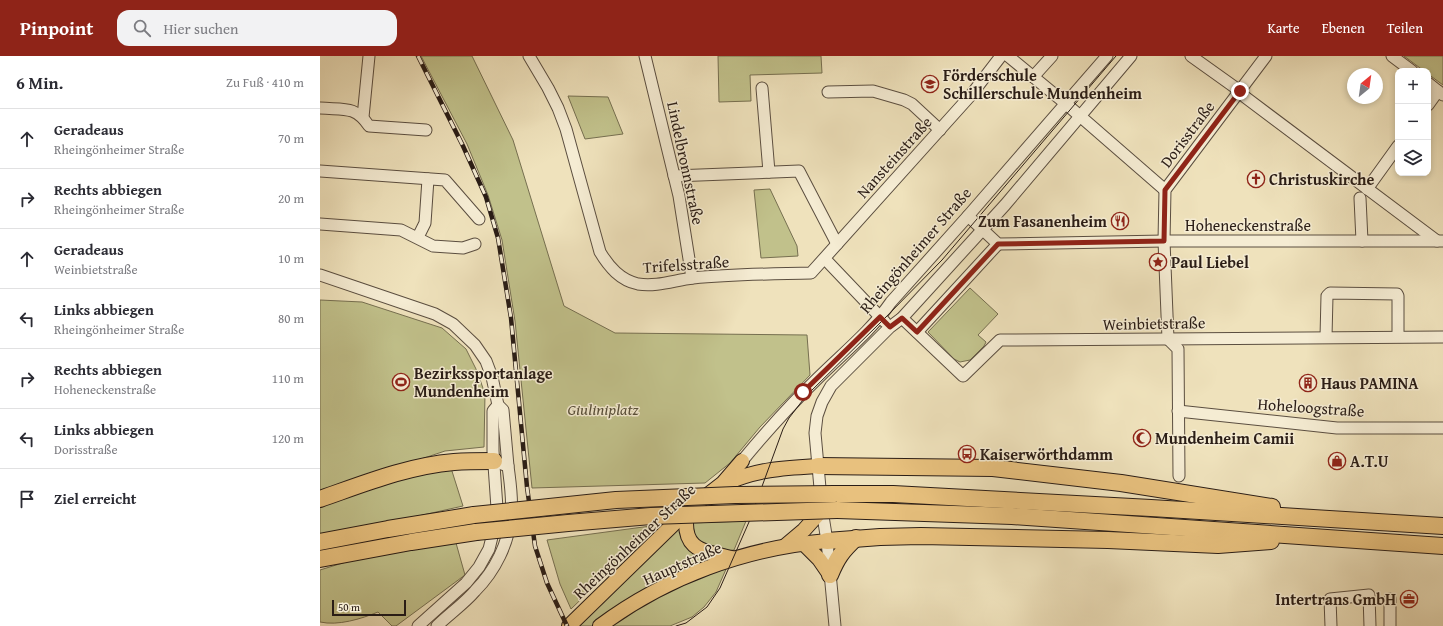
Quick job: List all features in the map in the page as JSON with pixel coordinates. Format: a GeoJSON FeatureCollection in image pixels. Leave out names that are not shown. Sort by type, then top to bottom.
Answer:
{"type":"FeatureCollection","features":[{"type":"Feature","properties":{"kind":"highway"},"geometry":{"type":"LineString","coordinates":[[320,499],[388,475],[412,469],[453,462],[501,464]]}},
{"type":"Feature","properties":{"kind":"highway"},"geometry":{"type":"LineString","coordinates":[[818,466],[993,468],[1121,483],[1292,510],[1350,521]]}},
{"type":"Feature","properties":{"kind":"highway"},"geometry":{"type":"LineString","coordinates":[[320,542],[388,528],[474,515],[616,500],[699,496],[835,494],[932,496],[1443,526]]}},
{"type":"Feature","properties":{"kind":"highway"},"geometry":{"type":"LineString","coordinates":[[320,559],[476,532],[568,523],[651,516],[829,510],[1012,516],[1443,546]]}},
{"type":"Feature","properties":{"kind":"highway"},"geometry":{"type":"LineString","coordinates":[[827,541],[856,538],[914,536],[1108,540],[1218,545],[1259,543],[1304,536]]}},
{"type":"Feature","properties":{"kind":"highway"},"geometry":{"type":"LineString","coordinates":[[830,575],[836,560],[856,538]]}},
{"type":"Feature","properties":{"kind":"main road"},"geometry":{"type":"LineString","coordinates":[[724,484],[742,461]]}},
{"type":"Feature","properties":{"kind":"main road"},"geometry":{"type":"LineString","coordinates":[[724,484],[740,477],[764,470],[818,466]]}},
{"type":"Feature","properties":{"kind":"main road","name":"Rheingönheimer Straße"},"geometry":{"type":"LineString","coordinates":[[569,626],[687,511],[724,484]]}},
{"type":"Feature","properties":{"kind":"main road"},"geometry":{"type":"LineString","coordinates":[[785,546],[829,510]]}},
{"type":"Feature","properties":{"kind":"main road"},"geometry":{"type":"LineString","coordinates":[[687,511],[685,524],[687,538],[696,548],[704,552],[733,558]]}},
{"type":"Feature","properties":{"kind":"main road"},"geometry":{"type":"LineString","coordinates":[[785,546],[827,541]]}},
{"type":"Feature","properties":{"kind":"main road"},"geometry":{"type":"LineString","coordinates":[[803,543],[819,559],[830,575]]}},
{"type":"Feature","properties":{"kind":"main road","name":"Hauptstraße"},"geometry":{"type":"LineString","coordinates":[[600,626],[625,609],[663,587],[707,567],[733,558],[785,546]]}},
{"type":"Feature","properties":{"kind":"street"},"geometry":{"type":"LineString","coordinates":[[363,117],[369,56]]}},
{"type":"Feature","properties":{"kind":"street","name":"Trifelsstraße"},"geometry":{"type":"LineString","coordinates":[[529,56],[548,88],[566,129],[600,252],[606,262],[624,279],[637,284],[649,285],[692,278],[811,273],[825,259]]}},
{"type":"Feature","properties":{"kind":"street","name":"Lindelbronnstraße"},"geometry":{"type":"LineString","coordinates":[[645,56],[679,196],[692,278]]}},
{"type":"Feature","properties":{"kind":"street","name":"Nansteinstraße"},"geometry":{"type":"LineString","coordinates":[[825,259],[940,130],[1002,56]]}},
{"type":"Feature","properties":{"kind":"street"},"geometry":{"type":"LineString","coordinates":[[1008,56],[1065,103],[1165,190]]}},
{"type":"Feature","properties":{"kind":"street"},"geometry":{"type":"LineString","coordinates":[[1033,77],[1052,56]]}},
{"type":"Feature","properties":{"kind":"street","name":"Rheingönheimer Straße"},"geometry":{"type":"LineString","coordinates":[[742,461],[772,424],[880,317],[891,302],[1107,56]]}},
{"type":"Feature","properties":{"kind":"street","name":"Rheingönheimer Straße"},"geometry":{"type":"LineString","coordinates":[[835,626],[827,541],[829,510],[818,466],[816,433],[817,416],[822,402],[831,386],[890,327],[902,318],[983,229],[1131,56]]}},
{"type":"Feature","properties":{"kind":"street"},"geometry":{"type":"LineString","coordinates":[[1191,56],[1240,91],[1367,189],[1440,241]]}},
{"type":"Feature","properties":{"kind":"street","name":"Dorisstraße"},"geometry":{"type":"LineString","coordinates":[[1168,339],[1164,241],[1165,190],[1266,56]]}},
{"type":"Feature","properties":{"kind":"street"},"geometry":{"type":"LineString","coordinates":[[1392,56],[1408,68]]}},
{"type":"Feature","properties":{"kind":"street"},"geometry":{"type":"LineString","coordinates":[[1429,104],[1441,93],[1431,85]]}},
{"type":"Feature","properties":{"kind":"street"},"geometry":{"type":"LineString","coordinates":[[762,88],[769,172]]}},
{"type":"Feature","properties":{"kind":"street"},"geometry":{"type":"LineString","coordinates":[[828,92],[873,91],[904,100],[912,104],[940,130]]}},
{"type":"Feature","properties":{"kind":"street"},"geometry":{"type":"LineString","coordinates":[[320,108],[353,110],[363,117],[369,126],[426,130]]}},
{"type":"Feature","properties":{"kind":"street"},"geometry":{"type":"LineString","coordinates":[[1367,189],[1395,150]]}},
{"type":"Feature","properties":{"kind":"street"},"geometry":{"type":"LineString","coordinates":[[320,171],[445,180],[478,219]]}},
{"type":"Feature","properties":{"kind":"street"},"geometry":{"type":"LineString","coordinates":[[674,176],[799,171],[838,244]]}},
{"type":"Feature","properties":{"kind":"street"},"geometry":{"type":"LineString","coordinates":[[418,237],[425,224],[428,179]]}},
{"type":"Feature","properties":{"kind":"street"},"geometry":{"type":"LineString","coordinates":[[1360,198],[1362,241]]}},
{"type":"Feature","properties":{"kind":"street"},"geometry":{"type":"LineString","coordinates":[[917,332],[998,244],[968,216]]}},
{"type":"Feature","properties":{"kind":"street"},"geometry":{"type":"LineString","coordinates":[[320,224],[401,230],[418,237],[433,246],[463,248],[475,244]]}},
{"type":"Feature","properties":{"kind":"street","name":"Hoheneckenstraße"},"geometry":{"type":"LineString","coordinates":[[998,244],[1164,241],[1440,241]]}},
{"type":"Feature","properties":{"kind":"street"},"geometry":{"type":"LineString","coordinates":[[825,259],[890,327]]}},
{"type":"Feature","properties":{"kind":"street"},"geometry":{"type":"LineString","coordinates":[[320,275],[435,314],[453,324],[475,345],[486,361],[492,377],[498,405],[503,410],[501,464],[497,508],[489,549],[474,574],[418,626]]}},
{"type":"Feature","properties":{"kind":"street"},"geometry":{"type":"LineString","coordinates":[[1326,337],[1327,296],[1330,293],[1397,294],[1398,336]]}},
{"type":"Feature","properties":{"kind":"street","name":"Weinbietstraße"},"geometry":{"type":"LineString","coordinates":[[902,318],[963,376],[1000,340],[1443,336]]}},
{"type":"Feature","properties":{"kind":"street"},"geometry":{"type":"LineString","coordinates":[[1168,339],[1178,349],[1179,476]]}},
{"type":"Feature","properties":{"kind":"street"},"geometry":{"type":"LineString","coordinates":[[437,626],[475,592],[494,566],[504,546],[512,504],[501,464],[493,411],[498,405]]}},
{"type":"Feature","properties":{"kind":"street","name":"Hoheloogstraße"},"geometry":{"type":"LineString","coordinates":[[1178,411],[1337,428],[1443,428]]}},
{"type":"Feature","properties":{"kind":"street"},"geometry":{"type":"LineString","coordinates":[[1331,626],[1330,599],[1369,595],[1370,626]]}},
{"type":"Feature","properties":{"kind":"street"},"geometry":{"type":"LineString","coordinates":[[1390,599],[1390,626]]}},
{"type":"Feature","properties":{"kind":"street"},"geometry":{"type":"LineString","coordinates":[[439,607],[447,616]]}},
{"type":"Feature","properties":{"kind":"green space","name":"Giuliniplatz"},"geometry":{"type":"Polygon","coordinates":[[[421,56],[472,56],[513,140],[564,306],[615,333],[807,335],[810,375],[760,427],[730,463],[705,483],[532,488],[515,321],[502,240],[488,195],[467,144],[421,56]]]}},
{"type":"Feature","properties":{"kind":"green space"},"geometry":{"type":"Polygon","coordinates":[[[718,56],[821,56],[822,73],[750,75],[751,101],[719,102],[718,56]]]}},
{"type":"Feature","properties":{"kind":"green space"},"geometry":{"type":"Polygon","coordinates":[[[1404,56],[1443,56],[1443,85],[1431,76],[1431,68],[1420,68],[1404,56]]]}},
{"type":"Feature","properties":{"kind":"green space"},"geometry":{"type":"Polygon","coordinates":[[[568,96],[608,97],[623,134],[585,139],[568,96]]]}},
{"type":"Feature","properties":{"kind":"green space"},"geometry":{"type":"Polygon","coordinates":[[[770,189],[797,246],[798,256],[761,258],[754,190],[770,189]]]}},
{"type":"Feature","properties":{"kind":"green space"},"geometry":{"type":"Polygon","coordinates":[[[970,288],[998,314],[978,335],[986,342],[984,346],[970,360],[960,362],[954,359],[928,332],[970,288]]]}},
{"type":"Feature","properties":{"kind":"green space","name":"Bezirkssportanlage Mundenheim"},"geometry":{"type":"Polygon","coordinates":[[[320,300],[362,302],[442,328],[466,349],[477,371],[485,394],[484,447],[445,451],[320,493],[320,300]]]}},
{"type":"Feature","properties":{"kind":"green space"},"geometry":{"type":"Polygon","coordinates":[[[451,468],[463,506],[320,538],[320,507],[421,473],[451,468]]]}},
{"type":"Feature","properties":{"kind":"green space"},"geometry":{"type":"Polygon","coordinates":[[[746,521],[734,550],[722,551],[697,543],[690,523],[746,521]]]}},
{"type":"Feature","properties":{"kind":"green space"},"geometry":{"type":"Polygon","coordinates":[[[658,525],[571,609],[560,584],[547,540],[658,525]]]}},
{"type":"Feature","properties":{"kind":"green space"},"geometry":{"type":"Polygon","coordinates":[[[680,528],[710,560],[611,612],[592,626],[577,626],[680,528]]]}},
{"type":"Feature","properties":{"kind":"green space"},"geometry":{"type":"Polygon","coordinates":[[[456,543],[465,575],[396,626],[392,626],[378,612],[342,622],[320,622],[320,570],[362,557],[456,543]]]}},
{"type":"Feature","properties":{"kind":"green space"},"geometry":{"type":"Polygon","coordinates":[[[727,567],[716,592],[704,607],[692,617],[670,626],[609,626],[673,588],[727,567]]]}},
{"type":"Feature","properties":{"kind":"tram line"},"geometry":{"type":"LineString","coordinates":[[676,626],[686,623],[707,607],[720,588],[749,522],[783,429],[789,418],[806,396],[942,260],[1116,56]]}},
{"type":"Feature","properties":{"kind":"railway"},"geometry":{"type":"LineString","coordinates":[[418,56],[463,146],[486,197],[498,238],[511,318],[527,487],[535,546],[547,583],[567,626]]}},
{"type":"Feature","properties":{"kind":"place","name":"Förderschule Schillerschule Mundenheim"},"geometry":{"type":"Point","coordinates":[930,84]}},
{"type":"Feature","properties":{"kind":"place","name":"Christuskirche"},"geometry":{"type":"Point","coordinates":[1256,179]}},
{"type":"Feature","properties":{"kind":"place","name":"Zum Fasanenheim"},"geometry":{"type":"Point","coordinates":[1120,221]}},
{"type":"Feature","properties":{"kind":"place","name":"Paul Liebel"},"geometry":{"type":"Point","coordinates":[1158,262]}},
{"type":"Feature","properties":{"kind":"place","name":"Bezirkssportanlage Mundenheim"},"geometry":{"type":"Point","coordinates":[401,382]}},
{"type":"Feature","properties":{"kind":"place","name":"Haus PAMINA"},"geometry":{"type":"Point","coordinates":[1308,383]}},
{"type":"Feature","properties":{"kind":"place","name":"Mundenheim Camii"},"geometry":{"type":"Point","coordinates":[1142,438]}},
{"type":"Feature","properties":{"kind":"place","name":"Kaiserwörthdamm"},"geometry":{"type":"Point","coordinates":[967,454]}},
{"type":"Feature","properties":{"kind":"place","name":"A.T.U"},"geometry":{"type":"Point","coordinates":[1337,461]}},
{"type":"Feature","properties":{"kind":"place","name":"Intertrans GmbH"},"geometry":{"type":"Point","coordinates":[1409,599]}},
{"type":"Feature","properties":{"kind":"route"},"geometry":{"type":"LineString","coordinates":[[803,392],[880,317],[890,327],[902,318],[917,332],[998,244],[1164,241],[1165,190],[1240,91]]}}]}
